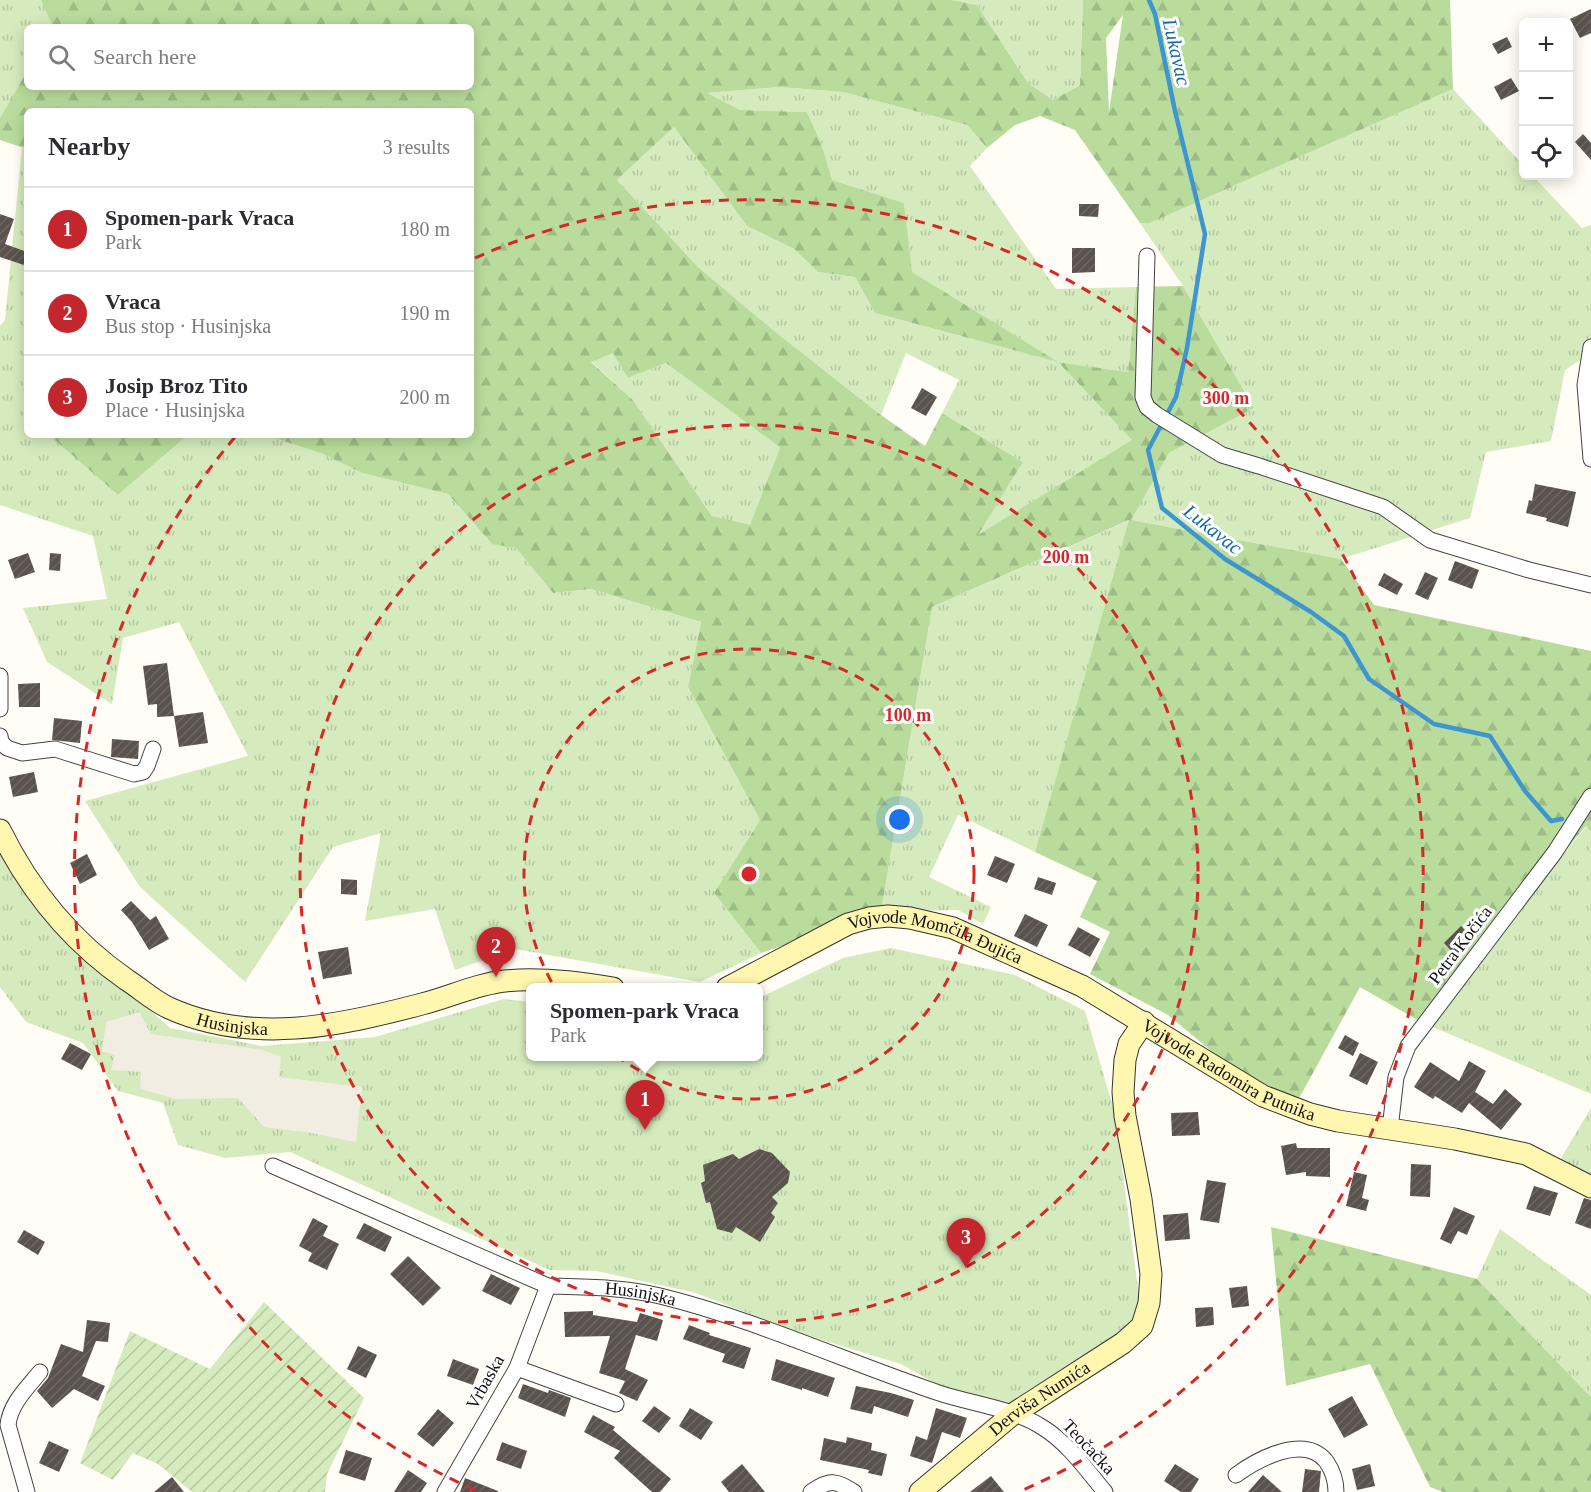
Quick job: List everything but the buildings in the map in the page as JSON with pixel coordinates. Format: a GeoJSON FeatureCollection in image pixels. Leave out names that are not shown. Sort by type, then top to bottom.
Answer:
{"type":"FeatureCollection","features":[{"type":"Feature","properties":{"kind":"main road","name":"Husinjska"},"geometry":{"type":"LineString","coordinates":[[0,830],[33,887],[57,919],[101,962],[166,1007],[193,1018],[242,1029],[275,1029],[345,1022],[423,1004],[478,986],[505,981],[582,983]]}},
{"type":"Feature","properties":{"kind":"main road","name":"Vojvode Momčila Đujića"},"geometry":{"type":"LineString","coordinates":[[735,983],[848,924],[869,918],[899,917],[953,928],[1022,957],[1082,986],[1144,1022]]}},
{"type":"Feature","properties":{"kind":"main road","name":"Vojvode Radomira Putnika"},"geometry":{"type":"LineString","coordinates":[[1149,1303],[1151,1274],[1142,1198],[1125,1116],[1123,1092],[1125,1060],[1129,1044],[1144,1022],[1263,1096],[1310,1114],[1359,1126],[1488,1145],[1526,1154],[1591,1187]]}},
{"type":"Feature","properties":{"kind":"main road","name":"Derviša Numića"},"geometry":{"type":"LineString","coordinates":[[920,1492],[1013,1414],[1130,1338],[1142,1326],[1149,1303]]}},
{"type":"Feature","properties":{"kind":"street"},"geometry":{"type":"LineString","coordinates":[[1147,256],[1143,397],[1147,407],[1163,420],[1222,455],[1383,507],[1430,540],[1529,570],[1591,585]]}},
{"type":"Feature","properties":{"kind":"street"},"geometry":{"type":"LineString","coordinates":[[1591,347],[1585,384],[1591,459]]}},
{"type":"Feature","properties":{"kind":"street"},"geometry":{"type":"LineString","coordinates":[[0,675],[0,709]]}},
{"type":"Feature","properties":{"kind":"street"},"geometry":{"type":"LineString","coordinates":[[0,736],[1,742],[14,751],[22,753],[55,749],[134,774],[143,772],[153,749]]}},
{"type":"Feature","properties":{"kind":"street","name":"Petra Kočića"},"geometry":{"type":"LineString","coordinates":[[1390,1129],[1396,1077],[1408,1046],[1555,852],[1591,796]]}},
{"type":"Feature","properties":{"kind":"street","name":"Husinjska"},"geometry":{"type":"LineString","coordinates":[[273,1166],[548,1286],[590,1287],[659,1296],[730,1317],[940,1394],[1013,1414]]}},
{"type":"Feature","properties":{"kind":"street","name":"Vrbaska"},"geometry":{"type":"LineString","coordinates":[[445,1492],[517,1368],[548,1286]]}},
{"type":"Feature","properties":{"kind":"street"},"geometry":{"type":"LineString","coordinates":[[517,1368],[616,1404]]}},
{"type":"Feature","properties":{"kind":"street"},"geometry":{"type":"LineString","coordinates":[[27,1492],[8,1425],[13,1406],[40,1372]]}},
{"type":"Feature","properties":{"kind":"street","name":"Teočačka"},"geometry":{"type":"LineString","coordinates":[[1013,1414],[1041,1426],[1066,1446],[1105,1492]]}},
{"type":"Feature","properties":{"kind":"street"},"geometry":{"type":"LineString","coordinates":[[1236,1475],[1254,1462],[1271,1455],[1291,1450],[1310,1449],[1320,1454],[1332,1470],[1336,1492]]}},
{"type":"Feature","properties":{"kind":"street"},"geometry":{"type":"LineString","coordinates":[[811,1492],[825,1483],[838,1482],[854,1492]]}},
{"type":"Feature","properties":{"kind":"green space"},"geometry":{"type":"Polygon","coordinates":[[[0,0],[41,0],[52,24],[24,24],[24,76],[0,118],[0,0]]]}},
{"type":"Feature","properties":{"kind":"green space"},"geometry":{"type":"Polygon","coordinates":[[[41,0],[952,0],[977,5],[1028,83],[1053,100],[1080,85],[1083,0],[1450,0],[1453,89],[1150,223],[1140,223],[1075,130],[1040,116],[1015,125],[987,148],[967,125],[843,92],[779,87],[707,93],[740,110],[807,112],[821,143],[832,180],[904,203],[912,272],[1058,362],[1128,372],[1136,287],[1183,286],[1254,408],[1169,453],[1131,520],[1341,559],[1374,605],[1591,651],[1591,832],[1586,826],[1421,1022],[1360,987],[1296,1104],[1233,1069],[1168,1015],[1090,974],[1110,932],[1080,917],[1097,881],[1035,852],[1129,520],[932,607],[881,912],[761,953],[714,893],[760,820],[688,687],[701,622],[591,589],[553,593],[516,548],[492,544],[448,494],[362,473],[323,454],[274,438],[474,438],[474,108],[24,108],[24,148],[0,140],[0,118],[24,76],[24,90],[474,90],[474,24],[52,24],[41,0]],[[1123,15],[1106,38],[1109,112],[1123,15]],[[674,127],[617,180],[698,267],[773,330],[881,415],[925,446],[942,413],[1023,462],[978,535],[1132,440],[1058,362],[875,313],[855,277],[818,272],[794,249],[747,226],[674,127]],[[613,353],[591,362],[633,400],[712,516],[750,525],[780,448],[666,363],[628,378],[613,353]]]}},
{"type":"Feature","properties":{"kind":"green space"},"geometry":{"type":"Polygon","coordinates":[[[952,0],[1083,0],[1080,85],[1053,100],[1028,83],[977,5],[952,0]]]}},
{"type":"Feature","properties":{"kind":"green space"},"geometry":{"type":"Polygon","coordinates":[[[779,87],[843,92],[967,125],[987,148],[970,166],[1056,289],[1136,287],[1128,372],[1058,362],[1133,440],[977,536],[1023,462],[942,413],[959,380],[906,353],[881,415],[773,330],[698,267],[617,180],[674,127],[747,226],[794,249],[818,272],[855,277],[875,313],[1055,361],[911,272],[904,203],[831,180],[821,143],[807,112],[740,110],[706,93],[779,87]]]}},
{"type":"Feature","properties":{"kind":"green space"},"geometry":{"type":"Polygon","coordinates":[[[1453,89],[1519,161],[1519,180],[1537,180],[1582,228],[1591,225],[1591,353],[1565,370],[1551,441],[1486,452],[1470,518],[1341,559],[1130,520],[1169,453],[1254,408],[1183,286],[1140,223],[1150,223],[1453,89]]]}},
{"type":"Feature","properties":{"kind":"green space"},"geometry":{"type":"Polygon","coordinates":[[[22,148],[24,148],[24,438],[52,438],[118,495],[184,438],[274,438],[323,454],[362,473],[448,494],[491,543],[516,548],[553,593],[591,589],[701,622],[688,687],[760,820],[714,893],[761,953],[700,982],[515,949],[455,970],[435,909],[365,921],[381,833],[333,847],[245,982],[140,887],[85,801],[248,756],[179,622],[123,638],[112,704],[47,662],[23,608],[107,599],[93,536],[0,505],[0,326],[5,320],[22,148]]]}},
{"type":"Feature","properties":{"kind":"green space"},"geometry":{"type":"Polygon","coordinates":[[[613,352],[628,378],[666,363],[781,449],[750,526],[712,516],[633,400],[591,361],[613,352]]]}},
{"type":"Feature","properties":{"kind":"green space"},"geometry":{"type":"Polygon","coordinates":[[[52,438],[184,438],[118,495],[52,438]]]}},
{"type":"Feature","properties":{"kind":"green space"},"geometry":{"type":"Polygon","coordinates":[[[1130,520],[1035,852],[958,815],[929,877],[991,907],[983,924],[958,910],[881,912],[932,607],[1130,520]]]}},
{"type":"Feature","properties":{"kind":"green space"},"geometry":{"type":"Polygon","coordinates":[[[1587,826],[1591,832],[1591,1094],[1421,1022],[1587,826]]]}},
{"type":"Feature","properties":{"kind":"green space"},"geometry":{"type":"Polygon","coordinates":[[[0,847],[111,975],[170,1028],[262,1046],[375,1037],[504,999],[526,1001],[526,1061],[763,1061],[763,996],[843,958],[891,948],[1015,975],[1085,1011],[1115,1114],[1142,1319],[1009,1425],[901,1364],[799,1333],[696,1293],[597,1271],[550,1270],[290,1152],[225,1158],[178,1145],[163,1103],[118,1091],[83,1043],[26,1022],[0,987],[0,847]]]}},
{"type":"Feature","properties":{"kind":"green space"},"geometry":{"type":"Polygon","coordinates":[[[1591,1108],[1591,1178],[1561,1158],[1591,1108]]]}},
{"type":"Feature","properties":{"kind":"green space"},"geometry":{"type":"Polygon","coordinates":[[[1271,1227],[1477,1279],[1591,1397],[1591,1492],[1443,1492],[1430,1487],[1370,1364],[1286,1386],[1271,1227]]]}},
{"type":"Feature","properties":{"kind":"green space"},"geometry":{"type":"Polygon","coordinates":[[[1500,1229],[1591,1295],[1591,1397],[1477,1279],[1500,1229]]]}},
{"type":"Feature","properties":{"kind":"green space"},"geometry":{"type":"Polygon","coordinates":[[[264,1302],[364,1398],[327,1474],[325,1492],[192,1492],[158,1464],[133,1453],[113,1480],[80,1463],[130,1331],[210,1369],[264,1302]]]}},
{"type":"Feature","properties":{"kind":"shaded area"},"geometry":{"type":"Polygon","coordinates":[[[139,1012],[151,1034],[263,1050],[281,1057],[279,1077],[362,1087],[356,1142],[264,1127],[238,1098],[176,1099],[140,1089],[141,1072],[111,1070],[115,1055],[102,1051],[106,1022],[139,1012]]]}},
{"type":"Feature","properties":{"kind":"waterway","name":"Lukavac"},"geometry":{"type":"LineString","coordinates":[[1149,0],[1155,14],[1175,111],[1205,234],[1187,348],[1176,397],[1148,450],[1162,508],[1225,559],[1311,612],[1344,636],[1369,679],[1434,724],[1490,736],[1525,791],[1551,821],[1562,819]]}},
{"type":"Feature","properties":{"kind":"place","name":"Vraca"},"geometry":{"type":"Point","coordinates":[496,977]}},
{"type":"Feature","properties":{"kind":"place","name":"Spomen-park Vraca"},"geometry":{"type":"Point","coordinates":[645,1130]}},
{"type":"Feature","properties":{"kind":"place","name":"Josip Broz Tito"},"geometry":{"type":"Point","coordinates":[966,1268]}}]}
